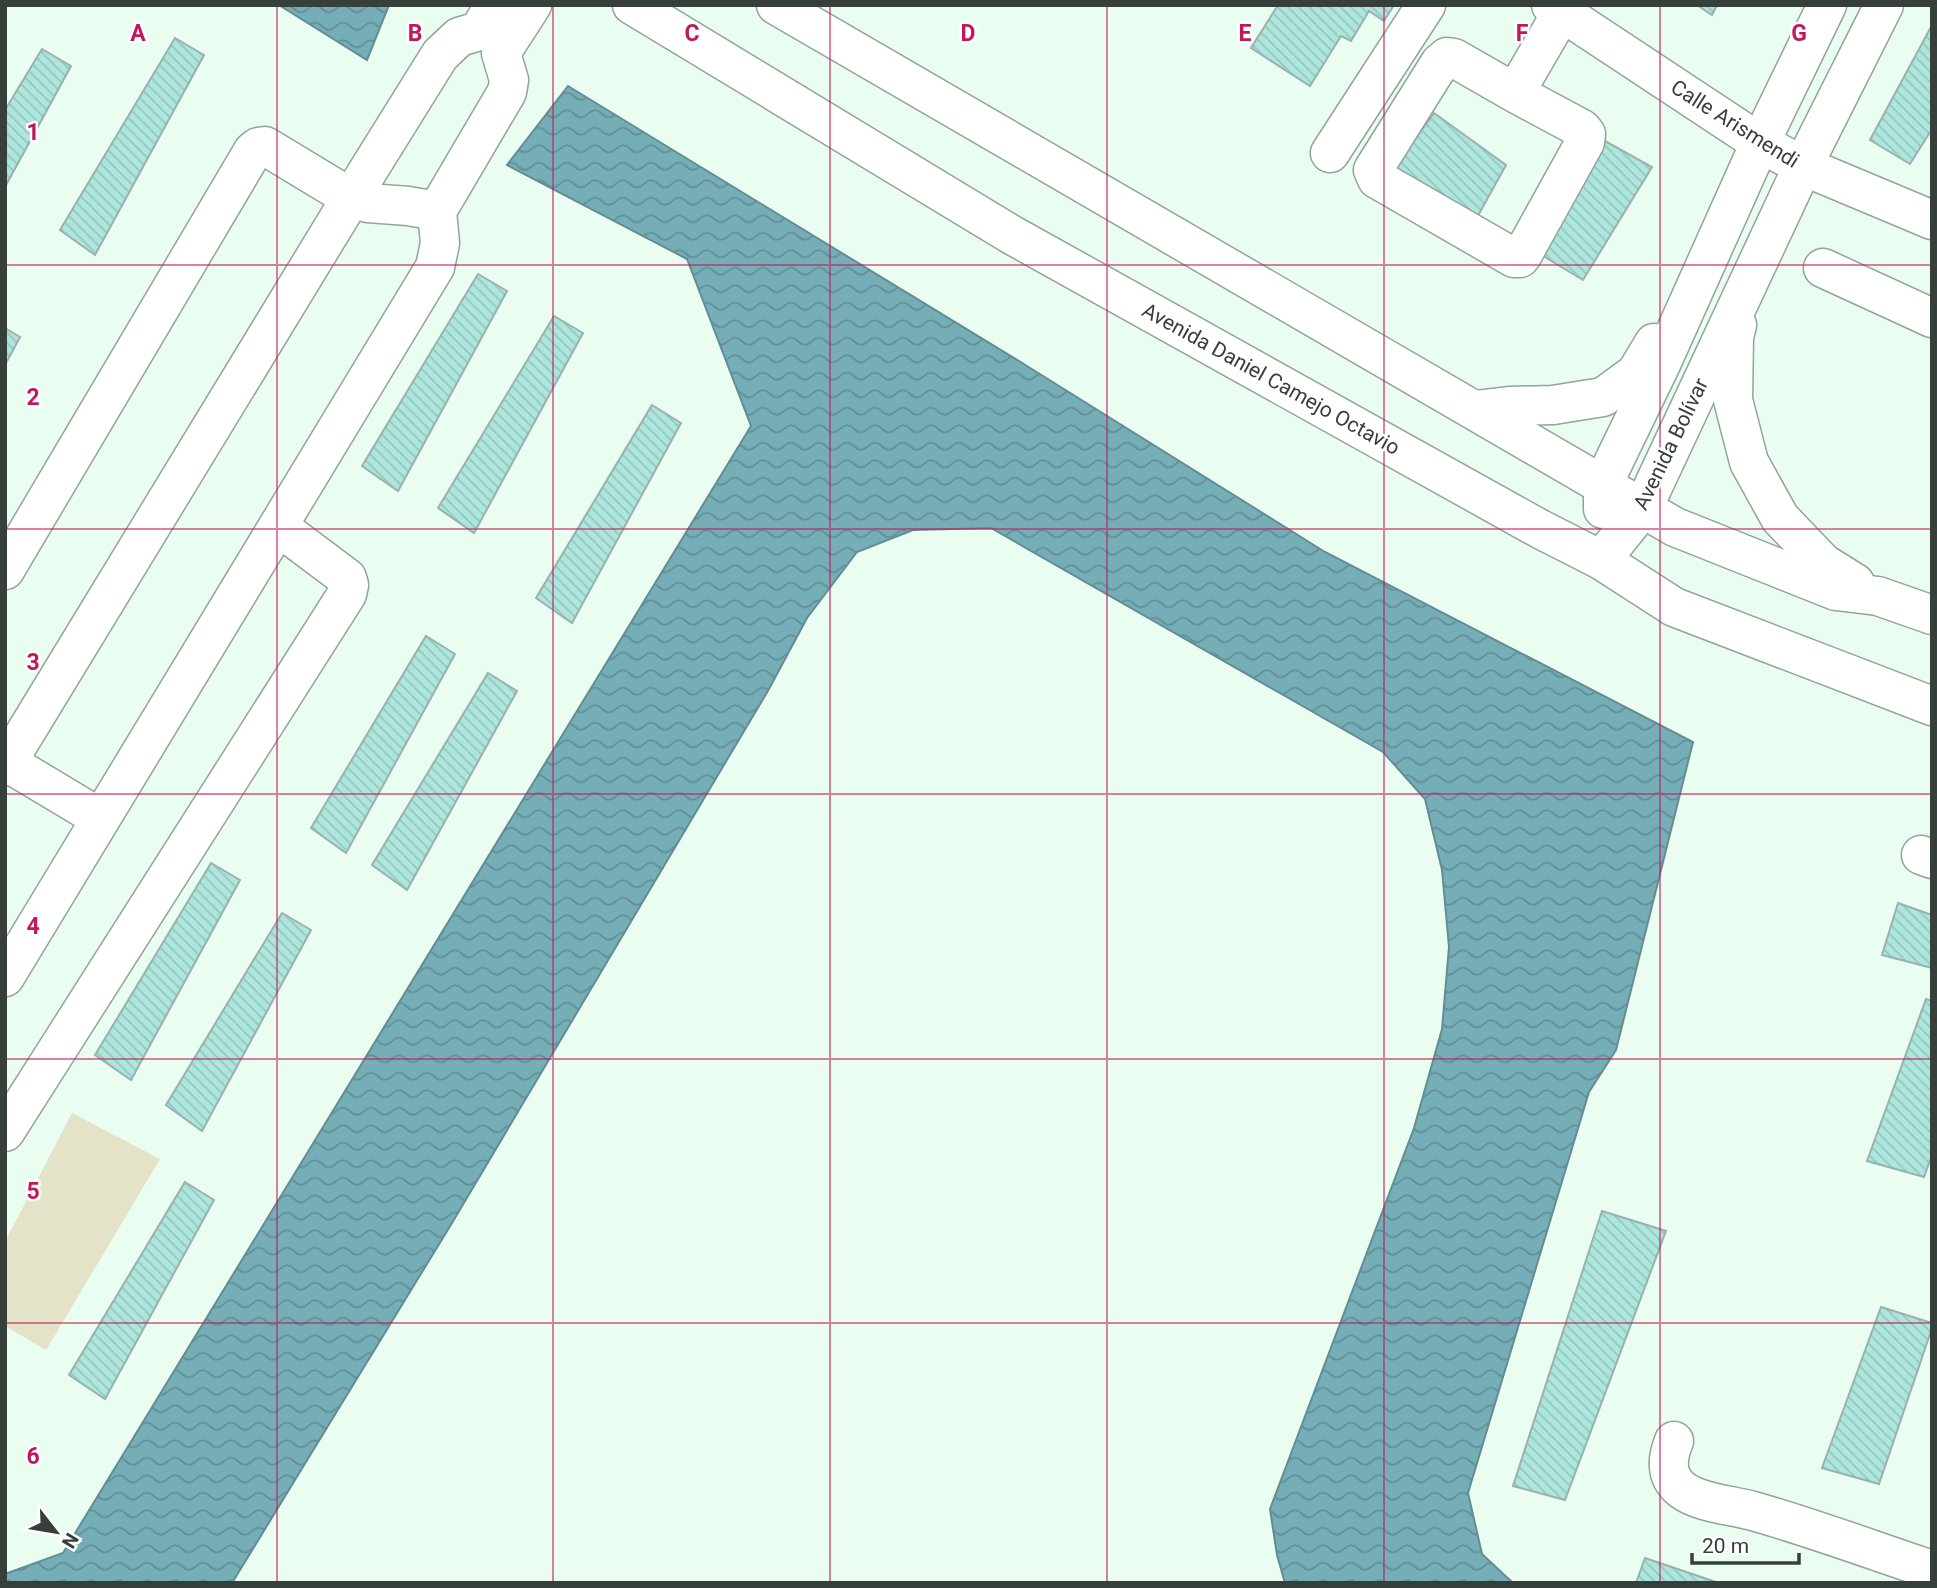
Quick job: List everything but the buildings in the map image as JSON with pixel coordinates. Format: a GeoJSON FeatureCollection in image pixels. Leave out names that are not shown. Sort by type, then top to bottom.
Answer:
{"type":"FeatureCollection","features":[{"type":"Feature","properties":{"kind":"street"},"geometry":{"type":"LineString","coordinates":[[100,818],[6,763],[440,55],[459,37],[479,30],[494,5]]}},
{"type":"Feature","properties":{"kind":"street"},"geometry":{"type":"LineString","coordinates":[[5,977],[435,267],[440,243],[437,211],[507,92],[509,80],[501,53],[532,5]]}},
{"type":"Feature","properties":{"kind":"street","name":"Avenida Daniel Camejo Octavio"},"geometry":{"type":"LineString","coordinates":[[632,5],[1012,235],[1540,529],[1601,560],[1674,607],[1932,706]]}},
{"type":"Feature","properties":{"kind":"street"},"geometry":{"type":"LineString","coordinates":[[776,5],[1675,527],[1836,591],[1878,596]]}},
{"type":"Feature","properties":{"kind":"street"},"geometry":{"type":"LineString","coordinates":[[1330,152],[1426,5]]}},
{"type":"Feature","properties":{"kind":"street","name":"Avenida Bolívar"},"geometry":{"type":"LineString","coordinates":[[1601,560],[1603,484],[1661,364],[1760,143],[1827,5]]}},
{"type":"Feature","properties":{"kind":"street","name":"Avenida Bolívar"},"geometry":{"type":"LineString","coordinates":[[1601,560],[1643,508],[1802,166],[1884,5]]}},
{"type":"Feature","properties":{"kind":"street"},"geometry":{"type":"LineString","coordinates":[[1515,93],[1557,9]]}},
{"type":"Feature","properties":{"kind":"street","name":"Calle Arismendi"},"geometry":{"type":"LineString","coordinates":[[1557,9],[1760,143],[1802,166],[1932,220]]}},
{"type":"Feature","properties":{"kind":"street"},"geometry":{"type":"LineString","coordinates":[[1447,57],[1454,58],[1515,93],[1582,129],[1586,134],[1585,142],[1520,258],[1514,258],[1377,178],[1373,170],[1440,63],[1447,57]]}},
{"type":"Feature","properties":{"kind":"street"},"geometry":{"type":"LineString","coordinates":[[5,570],[253,150],[265,146],[351,198],[368,203],[437,211]]}},
{"type":"Feature","properties":{"kind":"street"},"geometry":{"type":"LineString","coordinates":[[1475,410],[1553,405],[1603,397],[1636,373],[1707,262]]}},
{"type":"Feature","properties":{"kind":"street"},"geometry":{"type":"LineString","coordinates":[[1823,268],[1932,318]]}},
{"type":"Feature","properties":{"kind":"street"},"geometry":{"type":"LineString","coordinates":[[1751,275],[1734,337],[1733,400],[1749,462],[1780,517],[1823,564],[1878,596],[1932,615]]}},
{"type":"Feature","properties":{"kind":"street"},"geometry":{"type":"LineString","coordinates":[[5,1132],[347,594],[347,579],[279,527]]}},
{"type":"Feature","properties":{"kind":"street"},"geometry":{"type":"LineString","coordinates":[[1674,1441],[1668,1461],[1669,1471],[1680,1489],[1690,1495],[1751,1510],[1932,1570]]}},
{"type":"Feature","properties":{"kind":"shaded area"},"geometry":{"type":"Polygon","coordinates":[[[72,1113],[160,1159],[46,1350],[5,1326],[5,1242],[72,1113]]]}},
{"type":"Feature","properties":{"kind":"water"},"geometry":{"type":"Polygon","coordinates":[[[279,5],[389,5],[367,60],[279,5]]]}},
{"type":"Feature","properties":{"kind":"water"},"geometry":{"type":"Polygon","coordinates":[[[568,86],[1027,366],[1325,552],[1693,742],[1616,1050],[1589,1092],[1468,1493],[1482,1554],[1513,1583],[1285,1583],[1277,1555],[1270,1509],[1414,1128],[1442,1029],[1449,947],[1442,870],[1425,799],[1383,752],[991,528],[913,530],[857,552],[807,618],[769,689],[452,1223],[232,1583],[5,1583],[5,1574],[63,1553],[751,426],[687,259],[507,165],[568,86]]]}}]}
